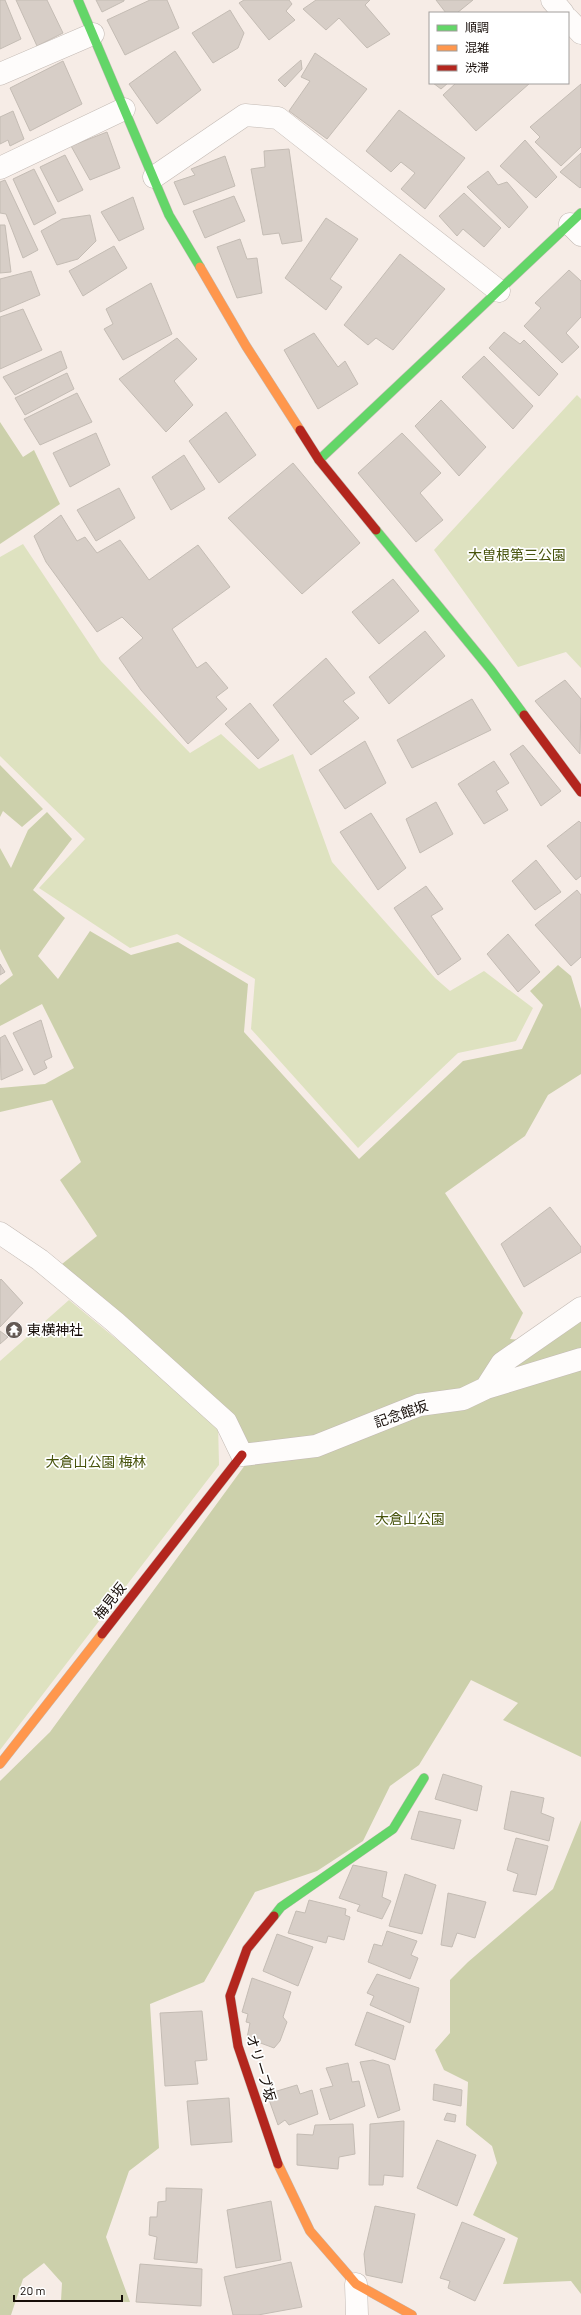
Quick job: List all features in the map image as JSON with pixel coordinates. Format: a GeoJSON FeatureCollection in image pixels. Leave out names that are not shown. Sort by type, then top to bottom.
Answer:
{"type":"FeatureCollection","features":[{"type":"Feature","properties":{"kind":"street"},"geometry":{"type":"LineString","coordinates":[[78,0],[169,215],[246,346],[319,460],[491,670],[581,792]]}},
{"type":"Feature","properties":{"kind":"street"},"geometry":{"type":"LineString","coordinates":[[552,0],[562,12]]}},
{"type":"Feature","properties":{"kind":"street"},"geometry":{"type":"LineString","coordinates":[[569,20],[581,33]]}},
{"type":"Feature","properties":{"kind":"street"},"geometry":{"type":"LineString","coordinates":[[0,74],[93,34]]}},
{"type":"Feature","properties":{"kind":"street"},"geometry":{"type":"LineString","coordinates":[[0,168],[124,109]]}},
{"type":"Feature","properties":{"kind":"street"},"geometry":{"type":"LineString","coordinates":[[154,177],[245,115],[278,118],[499,291]]}},
{"type":"Feature","properties":{"kind":"street"},"geometry":{"type":"LineString","coordinates":[[319,460],[499,291],[577,224]]}},
{"type":"Feature","properties":{"kind":"street"},"geometry":{"type":"LineString","coordinates":[[1,1235],[40,1260],[115,1322],[226,1422],[242,1455]]}},
{"type":"Feature","properties":{"kind":"street"},"geometry":{"type":"LineString","coordinates":[[486,1388],[502,1363],[581,1308]]}},
{"type":"Feature","properties":{"kind":"street","name":"記念館坂"},"geometry":{"type":"LineString","coordinates":[[242,1455],[316,1446],[419,1405],[463,1399],[486,1388],[581,1359]]}},
{"type":"Feature","properties":{"kind":"street","name":"梅見坂"},"geometry":{"type":"LineString","coordinates":[[0,1764],[242,1455]]}},
{"type":"Feature","properties":{"kind":"street","name":"オリーブ坂"},"geometry":{"type":"LineString","coordinates":[[412,2315],[356,2284],[310,2231],[281,2174],[238,2046],[230,1996],[246,1949],[281,1907],[393,1828],[424,1778]]}},
{"type":"Feature","properties":{"kind":"street"},"geometry":{"type":"LineString","coordinates":[[356,2284],[357,2315]]}},
{"type":"Feature","properties":{"kind":"green space","name":"大曽根第三公園"},"geometry":{"type":"Polygon","coordinates":[[[577,395],[581,399],[581,668],[566,652],[518,667],[434,550],[577,395]]]}},
{"type":"Feature","properties":{"kind":"green space"},"geometry":{"type":"Polygon","coordinates":[[[0,422],[23,457],[34,450],[60,504],[0,544],[0,422]]]}},
{"type":"Feature","properties":{"kind":"green space"},"geometry":{"type":"Polygon","coordinates":[[[23,544],[101,661],[190,753],[221,734],[259,769],[293,754],[332,862],[435,978],[450,991],[484,971],[533,1008],[516,1041],[458,1053],[358,1148],[251,1029],[255,979],[177,934],[130,948],[39,888],[85,839],[0,756],[0,557],[23,544]]]}},
{"type":"Feature","properties":{"kind":"green space"},"geometry":{"type":"Polygon","coordinates":[[[0,765],[43,809],[22,827],[3,811],[0,817],[0,765]]]}},
{"type":"Feature","properties":{"kind":"green space","name":"大倉山公園"},"geometry":{"type":"Polygon","coordinates":[[[47,812],[72,839],[33,890],[65,918],[38,956],[58,979],[90,931],[131,955],[178,942],[248,984],[244,1032],[359,1159],[463,1061],[522,1049],[543,1005],[530,991],[558,965],[571,976],[581,1009],[581,1074],[548,1095],[525,1136],[445,1193],[523,1313],[510,1339],[542,1342],[581,1317],[581,1757],[503,1720],[518,1703],[471,1680],[419,1765],[390,1786],[363,1841],[317,1871],[255,1892],[204,1982],[150,2004],[159,2148],[129,2171],[106,2237],[130,2302],[61,2301],[62,2283],[44,2263],[23,2279],[11,2315],[0,2315],[0,1781],[50,1732],[248,1461],[62,1264],[97,1236],[60,1180],[81,1162],[52,1100],[0,1112],[0,1088],[45,1084],[74,1068],[42,1004],[0,1026],[0,985],[13,975],[0,949],[0,848],[11,868],[28,830],[47,812]]]}},
{"type":"Feature","properties":{"kind":"green space","name":"大倉山公園 梅林"},"geometry":{"type":"Polygon","coordinates":[[[69,1300],[218,1423],[219,1465],[0,1750],[0,1361],[69,1300]]]}},
{"type":"Feature","properties":{"kind":"green space"},"geometry":{"type":"Polygon","coordinates":[[[581,1820],[581,2294],[571,2281],[503,2284],[518,2238],[473,2215],[497,2163],[492,2146],[466,2125],[468,2082],[444,2070],[435,2050],[450,2033],[450,1980],[468,1962],[553,1889],[581,1820]]]}},
{"type":"Feature","properties":{"kind":"building"},"geometry":{"type":"Polygon","coordinates":[[[0,0],[5,0],[21,39],[0,49],[0,0]]]}},
{"type":"Feature","properties":{"kind":"building"},"geometry":{"type":"Polygon","coordinates":[[[16,0],[47,0],[63,33],[37,46],[16,0]]]}},
{"type":"Feature","properties":{"kind":"building"},"geometry":{"type":"Polygon","coordinates":[[[96,0],[124,0],[124,1],[102,12],[96,0]]]}},
{"type":"Feature","properties":{"kind":"building"},"geometry":{"type":"Polygon","coordinates":[[[150,0],[167,0],[179,28],[125,55],[107,20],[150,0]]]}},
{"type":"Feature","properties":{"kind":"building"},"geometry":{"type":"Polygon","coordinates":[[[244,0],[289,0],[292,4],[286,11],[295,20],[269,40],[239,3],[244,0]]]}},
{"type":"Feature","properties":{"kind":"building"},"geometry":{"type":"Polygon","coordinates":[[[316,0],[370,0],[365,5],[390,34],[367,48],[339,18],[326,30],[303,9],[316,0]]]}},
{"type":"Feature","properties":{"kind":"building"},"geometry":{"type":"Polygon","coordinates":[[[436,0],[473,0],[458,12],[445,12],[436,0]]]}},
{"type":"Feature","properties":{"kind":"building"},"geometry":{"type":"Polygon","coordinates":[[[230,10],[244,33],[238,48],[213,63],[192,33],[230,10]]]}},
{"type":"Feature","properties":{"kind":"building"},"geometry":{"type":"Polygon","coordinates":[[[175,51],[201,90],[157,124],[129,84],[175,51]]]}},
{"type":"Feature","properties":{"kind":"building"},"geometry":{"type":"Polygon","coordinates":[[[315,53],[367,89],[327,139],[289,111],[310,81],[301,77],[315,53]]]}},
{"type":"Feature","properties":{"kind":"building"},"geometry":{"type":"Polygon","coordinates":[[[301,60],[302,69],[285,87],[278,80],[301,60]]]}},
{"type":"Feature","properties":{"kind":"building"},"geometry":{"type":"Polygon","coordinates":[[[63,61],[82,104],[30,131],[10,88],[63,61]]]}},
{"type":"Feature","properties":{"kind":"building"},"geometry":{"type":"Polygon","coordinates":[[[434,84],[447,84],[441,89],[434,84]]]}},
{"type":"Feature","properties":{"kind":"building"},"geometry":{"type":"Polygon","coordinates":[[[455,84],[529,84],[476,131],[443,95],[455,84]]]}},
{"type":"Feature","properties":{"kind":"building"},"geometry":{"type":"Polygon","coordinates":[[[581,84],[581,147],[561,166],[535,142],[540,137],[530,127],[581,84]]]}},
{"type":"Feature","properties":{"kind":"building"},"geometry":{"type":"Polygon","coordinates":[[[399,110],[465,158],[425,209],[401,189],[415,173],[401,162],[391,172],[366,151],[399,110]]]}},
{"type":"Feature","properties":{"kind":"building"},"geometry":{"type":"Polygon","coordinates":[[[13,111],[24,139],[10,146],[8,140],[0,144],[0,117],[13,111]]]}},
{"type":"Feature","properties":{"kind":"building"},"geometry":{"type":"Polygon","coordinates":[[[107,132],[120,168],[90,180],[71,146],[107,132]]]}},
{"type":"Feature","properties":{"kind":"building"},"geometry":{"type":"Polygon","coordinates":[[[525,140],[557,177],[536,198],[500,166],[525,140]]]}},
{"type":"Feature","properties":{"kind":"building"},"geometry":{"type":"Polygon","coordinates":[[[289,149],[302,241],[282,244],[279,233],[263,235],[251,169],[265,167],[264,151],[289,149]]]}},
{"type":"Feature","properties":{"kind":"building"},"geometry":{"type":"Polygon","coordinates":[[[581,153],[581,187],[580,188],[560,172],[581,153]]]}},
{"type":"Feature","properties":{"kind":"building"},"geometry":{"type":"Polygon","coordinates":[[[65,155],[83,190],[58,202],[40,167],[65,155]]]}},
{"type":"Feature","properties":{"kind":"building"},"geometry":{"type":"Polygon","coordinates":[[[225,156],[235,186],[184,205],[174,182],[195,175],[191,169],[225,156]]]}},
{"type":"Feature","properties":{"kind":"building"},"geometry":{"type":"Polygon","coordinates":[[[34,169],[56,213],[34,225],[13,179],[34,169]]]}},
{"type":"Feature","properties":{"kind":"building"},"geometry":{"type":"Polygon","coordinates":[[[488,171],[498,185],[507,182],[528,207],[509,228],[467,187],[488,171]]]}},
{"type":"Feature","properties":{"kind":"building"},"geometry":{"type":"Polygon","coordinates":[[[5,180],[38,250],[23,258],[6,214],[0,213],[0,182],[5,180]]]}},
{"type":"Feature","properties":{"kind":"building"},"geometry":{"type":"Polygon","coordinates":[[[464,193],[501,228],[484,247],[463,229],[457,236],[439,216],[464,193]]]}},
{"type":"Feature","properties":{"kind":"building"},"geometry":{"type":"Polygon","coordinates":[[[234,196],[245,221],[205,238],[193,211],[234,196]]]}},
{"type":"Feature","properties":{"kind":"building"},"geometry":{"type":"Polygon","coordinates":[[[133,197],[144,229],[119,241],[101,212],[133,197]]]}},
{"type":"Feature","properties":{"kind":"building"},"geometry":{"type":"Polygon","coordinates":[[[90,215],[96,241],[78,259],[57,265],[41,231],[62,219],[90,215]]]}},
{"type":"Feature","properties":{"kind":"building"},"geometry":{"type":"Polygon","coordinates":[[[326,218],[358,239],[330,279],[342,287],[326,310],[285,278],[326,218]]]}},
{"type":"Feature","properties":{"kind":"building"},"geometry":{"type":"Polygon","coordinates":[[[0,225],[5,225],[11,272],[0,273],[0,225]]]}},
{"type":"Feature","properties":{"kind":"building"},"geometry":{"type":"Polygon","coordinates":[[[240,239],[247,259],[257,258],[262,293],[237,298],[217,247],[240,239]]]}},
{"type":"Feature","properties":{"kind":"building"},"geometry":{"type":"Polygon","coordinates":[[[114,246],[127,268],[83,296],[69,271],[114,246]]]}},
{"type":"Feature","properties":{"kind":"building"},"geometry":{"type":"Polygon","coordinates":[[[400,254],[445,289],[393,350],[376,338],[368,345],[344,325],[400,254]]]}},
{"type":"Feature","properties":{"kind":"building"},"geometry":{"type":"Polygon","coordinates":[[[569,270],[581,281],[581,317],[566,333],[579,347],[562,363],[524,326],[541,308],[535,303],[569,270]]]}},
{"type":"Feature","properties":{"kind":"building"},"geometry":{"type":"Polygon","coordinates":[[[31,271],[40,295],[0,312],[0,279],[31,271]]]}},
{"type":"Feature","properties":{"kind":"building"},"geometry":{"type":"Polygon","coordinates":[[[151,283],[172,334],[123,360],[104,329],[113,324],[106,309],[151,283]]]}},
{"type":"Feature","properties":{"kind":"building"},"geometry":{"type":"Polygon","coordinates":[[[23,309],[42,350],[0,369],[0,317],[23,309]]]}},
{"type":"Feature","properties":{"kind":"building"},"geometry":{"type":"Polygon","coordinates":[[[504,332],[520,344],[524,340],[558,374],[539,396],[489,348],[504,332]]]}},
{"type":"Feature","properties":{"kind":"building"},"geometry":{"type":"Polygon","coordinates":[[[314,333],[338,367],[345,361],[358,384],[318,409],[284,350],[314,333]]]}},
{"type":"Feature","properties":{"kind":"building"},"geometry":{"type":"Polygon","coordinates":[[[177,338],[197,359],[174,381],[193,405],[166,432],[119,379],[177,338]]]}},
{"type":"Feature","properties":{"kind":"building"},"geometry":{"type":"Polygon","coordinates":[[[61,351],[67,368],[15,395],[3,377],[61,351]]]}},
{"type":"Feature","properties":{"kind":"building"},"geometry":{"type":"Polygon","coordinates":[[[484,356],[533,406],[513,429],[462,377],[484,356]]]}},
{"type":"Feature","properties":{"kind":"building"},"geometry":{"type":"Polygon","coordinates":[[[67,373],[74,389],[25,415],[15,398],[67,373]]]}},
{"type":"Feature","properties":{"kind":"building"},"geometry":{"type":"Polygon","coordinates":[[[77,393],[92,422],[40,445],[24,419],[77,393]]]}},
{"type":"Feature","properties":{"kind":"building"},"geometry":{"type":"Polygon","coordinates":[[[441,400],[486,447],[459,476],[415,426],[441,400]]]}},
{"type":"Feature","properties":{"kind":"building"},"geometry":{"type":"Polygon","coordinates":[[[226,412],[256,455],[219,483],[189,441],[226,412]]]}},
{"type":"Feature","properties":{"kind":"building"},"geometry":{"type":"Polygon","coordinates":[[[96,433],[110,465],[70,487],[53,453],[96,433]]]}},
{"type":"Feature","properties":{"kind":"building"},"geometry":{"type":"Polygon","coordinates":[[[402,433],[441,473],[420,493],[443,520],[416,542],[358,473],[402,433]]]}},
{"type":"Feature","properties":{"kind":"building"},"geometry":{"type":"Polygon","coordinates":[[[184,455],[205,489],[171,510],[152,477],[184,455]]]}},
{"type":"Feature","properties":{"kind":"building"},"geometry":{"type":"Polygon","coordinates":[[[293,463],[360,543],[302,594],[228,518],[293,463]]]}},
{"type":"Feature","properties":{"kind":"building"},"geometry":{"type":"Polygon","coordinates":[[[119,488],[135,518],[96,541],[77,510],[119,488]]]}},
{"type":"Feature","properties":{"kind":"building"},"geometry":{"type":"Polygon","coordinates":[[[61,515],[77,541],[85,537],[97,553],[120,540],[149,580],[198,545],[230,587],[172,629],[197,668],[206,662],[228,688],[216,697],[227,709],[188,744],[141,690],[119,658],[143,638],[122,617],[97,632],[46,562],[34,536],[61,515]]]}},
{"type":"Feature","properties":{"kind":"building"},"geometry":{"type":"Polygon","coordinates":[[[393,579],[419,611],[379,644],[352,612],[393,579]]]}},
{"type":"Feature","properties":{"kind":"building"},"geometry":{"type":"Polygon","coordinates":[[[425,631],[445,656],[389,704],[369,677],[425,631]]]}},
{"type":"Feature","properties":{"kind":"building"},"geometry":{"type":"Polygon","coordinates":[[[326,658],[355,693],[343,701],[359,718],[311,755],[273,705],[326,658]]]}},
{"type":"Feature","properties":{"kind":"building"},"geometry":{"type":"Polygon","coordinates":[[[565,680],[581,699],[580,754],[535,701],[565,680]]]}},
{"type":"Feature","properties":{"kind":"building"},"geometry":{"type":"Polygon","coordinates":[[[472,699],[491,730],[412,768],[397,740],[472,699]]]}},
{"type":"Feature","properties":{"kind":"building"},"geometry":{"type":"Polygon","coordinates":[[[250,703],[279,740],[258,759],[225,724],[250,703]]]}},
{"type":"Feature","properties":{"kind":"building"},"geometry":{"type":"Polygon","coordinates":[[[365,741],[386,783],[345,809],[319,770],[365,741]]]}},
{"type":"Feature","properties":{"kind":"building"},"geometry":{"type":"Polygon","coordinates":[[[523,745],[561,791],[541,806],[510,754],[523,745]]]}},
{"type":"Feature","properties":{"kind":"building"},"geometry":{"type":"Polygon","coordinates":[[[494,761],[509,783],[496,791],[508,810],[484,824],[458,784],[494,761]]]}},
{"type":"Feature","properties":{"kind":"building"},"geometry":{"type":"Polygon","coordinates":[[[436,802],[453,834],[420,853],[406,819],[436,802]]]}},
{"type":"Feature","properties":{"kind":"building"},"geometry":{"type":"Polygon","coordinates":[[[371,813],[406,868],[378,890],[340,832],[371,813]]]}},
{"type":"Feature","properties":{"kind":"building"},"geometry":{"type":"Polygon","coordinates":[[[579,821],[581,823],[581,876],[576,880],[547,846],[579,821]]]}},
{"type":"Feature","properties":{"kind":"building"},"geometry":{"type":"Polygon","coordinates":[[[536,860],[561,892],[535,910],[512,881],[536,860]]]}},
{"type":"Feature","properties":{"kind":"building"},"geometry":{"type":"Polygon","coordinates":[[[426,886],[443,909],[431,916],[461,959],[438,975],[394,908],[426,886]]]}},
{"type":"Feature","properties":{"kind":"building"},"geometry":{"type":"Polygon","coordinates":[[[577,890],[581,895],[581,957],[571,966],[535,925],[577,890]]]}},
{"type":"Feature","properties":{"kind":"building"},"geometry":{"type":"Polygon","coordinates":[[[508,934],[540,972],[518,992],[487,954],[508,934]]]}},
{"type":"Feature","properties":{"kind":"building"},"geometry":{"type":"Polygon","coordinates":[[[0,964],[5,972],[0,975],[0,964]]]}},
{"type":"Feature","properties":{"kind":"building"},"geometry":{"type":"Polygon","coordinates":[[[41,1020],[52,1057],[44,1061],[47,1068],[34,1075],[13,1033],[41,1020]]]}},
{"type":"Feature","properties":{"kind":"building"},"geometry":{"type":"Polygon","coordinates":[[[5,1035],[23,1070],[1,1080],[0,1038],[5,1035]]]}},
{"type":"Feature","properties":{"kind":"building"},"geometry":{"type":"Polygon","coordinates":[[[550,1207],[581,1247],[581,1252],[524,1287],[501,1244],[550,1207]]]}},
{"type":"Feature","properties":{"kind":"building"},"geometry":{"type":"Polygon","coordinates":[[[1,1279],[23,1303],[0,1327],[0,1280],[1,1279]]]}},
{"type":"Feature","properties":{"kind":"building"},"geometry":{"type":"Polygon","coordinates":[[[0,1331],[8,1337],[0,1344],[0,1331]]]}},
{"type":"Feature","properties":{"kind":"building"},"geometry":{"type":"Polygon","coordinates":[[[443,1774],[482,1786],[477,1811],[435,1799],[443,1774]]]}},
{"type":"Feature","properties":{"kind":"building"},"geometry":{"type":"Polygon","coordinates":[[[511,1791],[544,1798],[541,1813],[554,1818],[549,1841],[504,1829],[511,1791]]]}},
{"type":"Feature","properties":{"kind":"building"},"geometry":{"type":"Polygon","coordinates":[[[419,1811],[461,1820],[454,1849],[411,1839],[419,1811]]]}},
{"type":"Feature","properties":{"kind":"building"},"geometry":{"type":"Polygon","coordinates":[[[516,1838],[548,1846],[536,1895],[513,1891],[518,1874],[507,1870],[516,1838]]]}},
{"type":"Feature","properties":{"kind":"building"},"geometry":{"type":"Polygon","coordinates":[[[353,1865],[387,1872],[382,1897],[391,1901],[382,1919],[357,1911],[360,1905],[339,1898],[353,1865]]]}},
{"type":"Feature","properties":{"kind":"building"},"geometry":{"type":"Polygon","coordinates":[[[405,1874],[436,1885],[422,1934],[389,1926],[405,1874]]]}},
{"type":"Feature","properties":{"kind":"building"},"geometry":{"type":"Polygon","coordinates":[[[448,1893],[486,1902],[475,1938],[457,1933],[452,1947],[441,1945],[448,1893]]]}},
{"type":"Feature","properties":{"kind":"building"},"geometry":{"type":"Polygon","coordinates":[[[309,1900],[346,1909],[345,1915],[350,1917],[344,1940],[328,1936],[326,1943],[288,1933],[296,1911],[305,1913],[309,1900]]]}},
{"type":"Feature","properties":{"kind":"building"},"geometry":{"type":"Polygon","coordinates":[[[387,1931],[417,1941],[411,1955],[418,1958],[410,1979],[368,1962],[374,1944],[382,1946],[387,1931]]]}},
{"type":"Feature","properties":{"kind":"building"},"geometry":{"type":"Polygon","coordinates":[[[277,1934],[313,1947],[298,1986],[263,1971],[277,1934]]]}},
{"type":"Feature","properties":{"kind":"building"},"geometry":{"type":"Polygon","coordinates":[[[377,1974],[419,1988],[410,2023],[370,2005],[374,1996],[367,1993],[377,1974]]]}},
{"type":"Feature","properties":{"kind":"building"},"geometry":{"type":"Polygon","coordinates":[[[252,1978],[291,1992],[283,2017],[287,2022],[280,2041],[274,2048],[247,2038],[250,2023],[246,2022],[248,2014],[242,2012],[252,1978]]]}},
{"type":"Feature","properties":{"kind":"building"},"geometry":{"type":"Polygon","coordinates":[[[202,2011],[207,2060],[195,2061],[198,2084],[165,2086],[160,2013],[202,2011]]]}},
{"type":"Feature","properties":{"kind":"building"},"geometry":{"type":"Polygon","coordinates":[[[367,2012],[404,2026],[395,2060],[355,2045],[367,2012]]]}},
{"type":"Feature","properties":{"kind":"building"},"geometry":{"type":"Polygon","coordinates":[[[373,2060],[389,2065],[400,2110],[378,2118],[360,2062],[373,2060]]]}},
{"type":"Feature","properties":{"kind":"building"},"geometry":{"type":"Polygon","coordinates":[[[348,2063],[352,2082],[359,2081],[365,2106],[330,2120],[320,2089],[333,2086],[326,2068],[348,2063]]]}},
{"type":"Feature","properties":{"kind":"building"},"geometry":{"type":"Polygon","coordinates":[[[434,2084],[462,2090],[461,2106],[433,2100],[434,2084]]]}},
{"type":"Feature","properties":{"kind":"building"},"geometry":{"type":"Polygon","coordinates":[[[297,2085],[300,2094],[312,2090],[318,2114],[289,2125],[285,2120],[278,2125],[267,2094],[297,2085]]]}},
{"type":"Feature","properties":{"kind":"building"},"geometry":{"type":"Polygon","coordinates":[[[229,2098],[232,2142],[191,2145],[187,2101],[229,2098]]]}},
{"type":"Feature","properties":{"kind":"building"},"geometry":{"type":"Polygon","coordinates":[[[447,2113],[456,2115],[455,2122],[444,2120],[447,2113]]]}},
{"type":"Feature","properties":{"kind":"building"},"geometry":{"type":"Polygon","coordinates":[[[404,2121],[403,2177],[384,2175],[383,2185],[369,2185],[370,2124],[404,2121]]]}},
{"type":"Feature","properties":{"kind":"building"},"geometry":{"type":"Polygon","coordinates":[[[353,2124],[355,2154],[339,2157],[338,2169],[297,2165],[297,2134],[313,2135],[315,2125],[353,2124]]]}},
{"type":"Feature","properties":{"kind":"building"},"geometry":{"type":"Polygon","coordinates":[[[437,2140],[476,2155],[457,2206],[417,2188],[437,2140]]]}},
{"type":"Feature","properties":{"kind":"building"},"geometry":{"type":"Polygon","coordinates":[[[166,2188],[202,2189],[197,2263],[154,2259],[157,2237],[149,2235],[150,2217],[157,2217],[158,2202],[166,2201],[166,2188]]]}},
{"type":"Feature","properties":{"kind":"building"},"geometry":{"type":"Polygon","coordinates":[[[271,2201],[281,2260],[236,2268],[227,2210],[271,2201]]]}},
{"type":"Feature","properties":{"kind":"building"},"geometry":{"type":"Polygon","coordinates":[[[375,2206],[415,2214],[402,2283],[366,2275],[364,2254],[375,2206]]]}},
{"type":"Feature","properties":{"kind":"building"},"geometry":{"type":"Polygon","coordinates":[[[462,2222],[505,2239],[475,2301],[448,2288],[450,2281],[440,2278],[462,2222]]]}},
{"type":"Feature","properties":{"kind":"building"},"geometry":{"type":"Polygon","coordinates":[[[291,2262],[302,2307],[258,2315],[233,2315],[224,2277],[291,2262]]]}},
{"type":"Feature","properties":{"kind":"building"},"geometry":{"type":"Polygon","coordinates":[[[140,2264],[202,2269],[201,2306],[136,2302],[140,2264]]]}},
{"type":"Feature","properties":{"kind":"traffic: fast"},"geometry":{"type":"LineString","coordinates":[[78,0],[169,215],[200,267]]}},
{"type":"Feature","properties":{"kind":"traffic: fast"},"geometry":{"type":"LineString","coordinates":[[319,460],[581,213]]}},
{"type":"Feature","properties":{"kind":"traffic: fast"},"geometry":{"type":"LineString","coordinates":[[376,530],[491,670],[524,715]]}},
{"type":"Feature","properties":{"kind":"traffic: fast"},"geometry":{"type":"LineString","coordinates":[[274,1916],[281,1907],[393,1829],[424,1778]]}},
{"type":"Feature","properties":{"kind":"traffic: slow"},"geometry":{"type":"LineString","coordinates":[[200,267],[246,346],[300,430]]}},
{"type":"Feature","properties":{"kind":"traffic: slow"},"geometry":{"type":"LineString","coordinates":[[0,1764],[102,1634]]}},
{"type":"Feature","properties":{"kind":"traffic: slow"},"geometry":{"type":"LineString","coordinates":[[278,2164],[310,2231],[356,2284],[412,2315]]}},
{"type":"Feature","properties":{"kind":"traffic: jam"},"geometry":{"type":"LineString","coordinates":[[300,430],[319,460],[376,530]]}},
{"type":"Feature","properties":{"kind":"traffic: jam"},"geometry":{"type":"LineString","coordinates":[[524,715],[581,792]]}},
{"type":"Feature","properties":{"kind":"traffic: jam"},"geometry":{"type":"LineString","coordinates":[[102,1634],[242,1455]]}},
{"type":"Feature","properties":{"kind":"traffic: jam"},"geometry":{"type":"LineString","coordinates":[[274,1916],[247,1949],[230,1996],[238,2046],[278,2164]]}},
{"type":"Feature","properties":{"kind":"place","name":"東横神社"},"geometry":{"type":"Point","coordinates":[14,1330]}}]}
